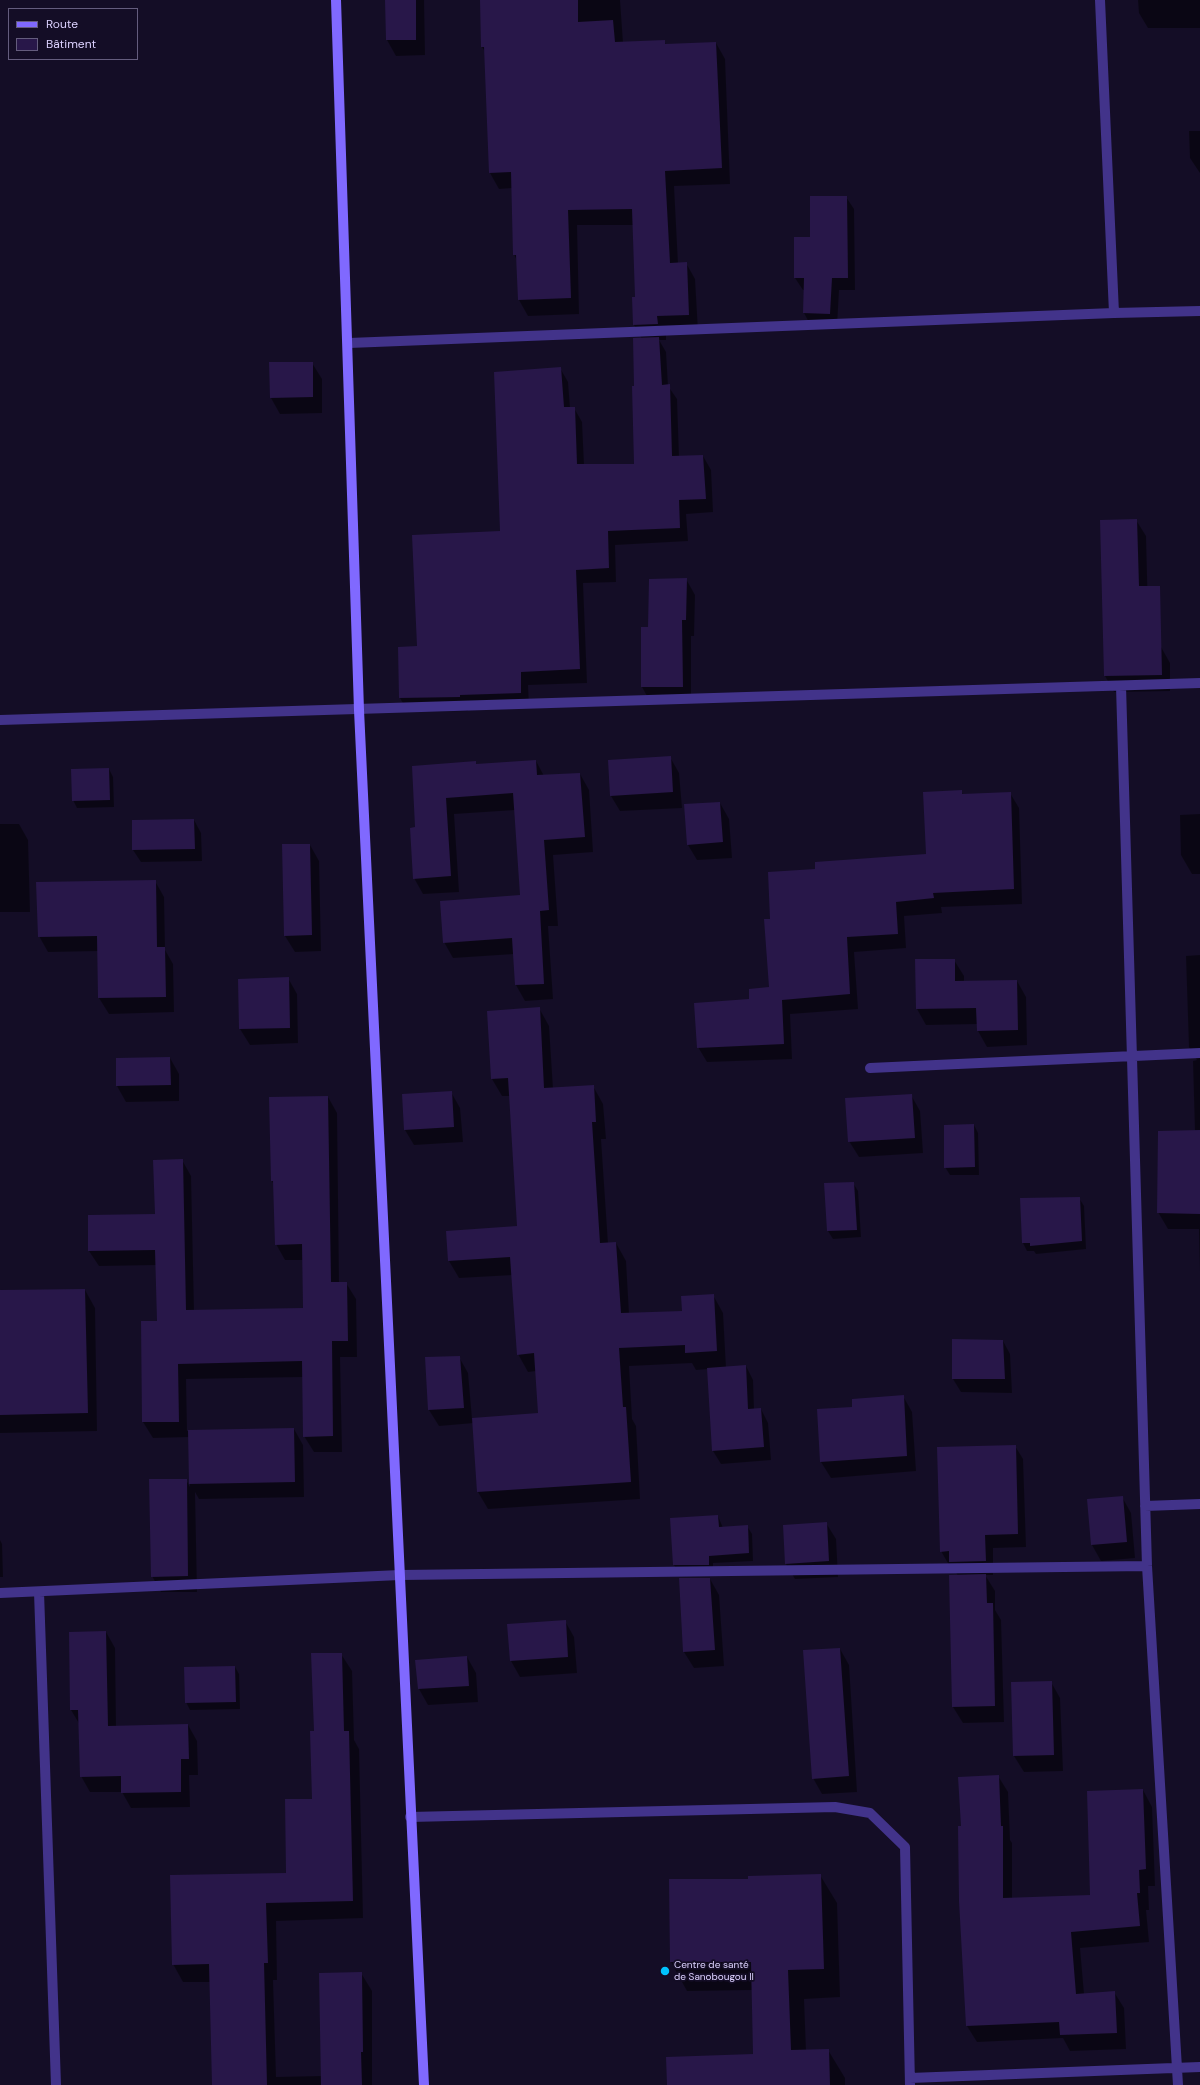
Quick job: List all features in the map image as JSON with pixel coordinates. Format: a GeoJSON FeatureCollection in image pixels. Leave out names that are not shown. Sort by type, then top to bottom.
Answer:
{"type":"FeatureCollection","features":[{"type":"Feature","properties":{"kind":"main road"},"geometry":{"type":"LineString","coordinates":[[336,0],[359,710],[410,1817],[424,2085]]}},
{"type":"Feature","properties":{"kind":"street"},"geometry":{"type":"LineString","coordinates":[[1100,0],[1114,313]]}},
{"type":"Feature","properties":{"kind":"street"},"geometry":{"type":"LineString","coordinates":[[348,343],[1114,313],[1200,311]]}},
{"type":"Feature","properties":{"kind":"street"},"geometry":{"type":"LineString","coordinates":[[0,720],[1200,683]]}},
{"type":"Feature","properties":{"kind":"street"},"geometry":{"type":"LineString","coordinates":[[1121,686],[1147,1566],[1178,2085]]}},
{"type":"Feature","properties":{"kind":"street"},"geometry":{"type":"LineString","coordinates":[[870,1068],[1200,1053]]}},
{"type":"Feature","properties":{"kind":"street"},"geometry":{"type":"LineString","coordinates":[[1145,1506],[1200,1504]]}},
{"type":"Feature","properties":{"kind":"street"},"geometry":{"type":"LineString","coordinates":[[0,1593],[400,1575],[1147,1566]]}},
{"type":"Feature","properties":{"kind":"street"},"geometry":{"type":"LineString","coordinates":[[39,1592],[56,2085]]}},
{"type":"Feature","properties":{"kind":"street"},"geometry":{"type":"LineString","coordinates":[[410,1817],[835,1807],[870,1813],[905,1847],[910,2082],[1200,2067]]}},
{"type":"Feature","properties":{"kind":"building"},"geometry":{"type":"Polygon","coordinates":[[[385,0],[416,0],[416,40],[386,40],[385,0]]]}},
{"type":"Feature","properties":{"kind":"building"},"geometry":{"type":"Polygon","coordinates":[[[480,0],[578,0],[578,22],[613,20],[615,42],[665,40],[665,44],[716,42],[722,168],[665,171],[670,263],[687,262],[689,315],[657,316],[658,324],[633,325],[632,297],[635,297],[632,209],[568,210],[571,298],[518,300],[516,255],[513,255],[511,172],[489,173],[484,47],[481,47],[480,0]]]}},
{"type":"Feature","properties":{"kind":"building"},"geometry":{"type":"Polygon","coordinates":[[[810,196],[847,196],[848,278],[832,278],[830,314],[803,313],[804,278],[794,278],[794,237],[810,237],[810,196]]]}},
{"type":"Feature","properties":{"kind":"building"},"geometry":{"type":"Polygon","coordinates":[[[659,337],[662,385],[670,384],[672,456],[703,455],[706,499],[679,500],[680,528],[608,531],[609,568],[576,570],[580,669],[521,672],[521,693],[460,695],[460,697],[399,698],[398,647],[417,646],[412,535],[500,531],[494,372],[561,367],[564,407],[575,407],[577,464],[634,464],[632,386],[634,386],[633,338],[659,337]]]}},
{"type":"Feature","properties":{"kind":"building"},"geometry":{"type":"Polygon","coordinates":[[[269,362],[313,362],[313,397],[270,398],[269,362]]]}},
{"type":"Feature","properties":{"kind":"building"},"geometry":{"type":"Polygon","coordinates":[[[1137,519],[1139,586],[1160,586],[1162,675],[1104,676],[1100,520],[1137,519]]]}},
{"type":"Feature","properties":{"kind":"building"},"geometry":{"type":"Polygon","coordinates":[[[687,578],[686,620],[682,620],[683,687],[641,687],[641,627],[648,627],[649,579],[687,578]]]}},
{"type":"Feature","properties":{"kind":"building"},"geometry":{"type":"Polygon","coordinates":[[[671,756],[673,792],[610,796],[608,760],[671,756]]]}},
{"type":"Feature","properties":{"kind":"building"},"geometry":{"type":"Polygon","coordinates":[[[536,760],[537,775],[580,773],[585,837],[544,840],[549,910],[540,911],[544,984],[515,985],[512,938],[443,943],[440,901],[520,895],[513,793],[446,798],[451,876],[413,879],[410,828],[415,827],[412,766],[476,761],[476,764],[536,760]]]}},
{"type":"Feature","properties":{"kind":"building"},"geometry":{"type":"Polygon","coordinates":[[[109,768],[110,800],[72,801],[71,769],[109,768]]]}},
{"type":"Feature","properties":{"kind":"building"},"geometry":{"type":"Polygon","coordinates":[[[962,790],[962,794],[1011,792],[1014,889],[933,893],[934,898],[896,902],[898,934],[847,937],[850,994],[782,1000],[784,1044],[697,1048],[694,1003],[749,999],[749,989],[769,987],[764,919],[770,919],[768,872],[815,869],[815,862],[926,854],[923,792],[962,790]]]}},
{"type":"Feature","properties":{"kind":"building"},"geometry":{"type":"Polygon","coordinates":[[[720,802],[723,842],[687,845],[684,804],[720,802]]]}},
{"type":"Feature","properties":{"kind":"building"},"geometry":{"type":"Polygon","coordinates":[[[194,819],[195,849],[132,850],[132,820],[194,819]]]}},
{"type":"Feature","properties":{"kind":"building"},"geometry":{"type":"Polygon","coordinates":[[[282,844],[310,844],[312,935],[284,936],[282,844]]]}},
{"type":"Feature","properties":{"kind":"building"},"geometry":{"type":"Polygon","coordinates":[[[156,880],[157,947],[165,947],[166,997],[98,998],[97,936],[38,937],[36,882],[156,880]]]}},
{"type":"Feature","properties":{"kind":"building"},"geometry":{"type":"Polygon","coordinates":[[[915,959],[955,959],[955,981],[1017,980],[1018,1030],[977,1031],[976,1008],[916,1009],[915,959]]]}},
{"type":"Feature","properties":{"kind":"building"},"geometry":{"type":"Polygon","coordinates":[[[289,977],[290,1028],[239,1029],[238,979],[289,977]]]}},
{"type":"Feature","properties":{"kind":"building"},"geometry":{"type":"Polygon","coordinates":[[[540,1007],[544,1088],[594,1085],[596,1122],[592,1122],[600,1243],[616,1242],[621,1313],[682,1311],[681,1296],[714,1294],[717,1351],[685,1353],[685,1345],[619,1348],[623,1407],[626,1407],[631,1482],[477,1492],[472,1418],[538,1413],[534,1353],[517,1355],[510,1257],[448,1261],[446,1231],[517,1226],[508,1078],[491,1079],[487,1011],[540,1007]]]}},
{"type":"Feature","properties":{"kind":"building"},"geometry":{"type":"Polygon","coordinates":[[[170,1057],[171,1085],[116,1086],[116,1058],[170,1057]]]}},
{"type":"Feature","properties":{"kind":"building"},"geometry":{"type":"Polygon","coordinates":[[[452,1091],[454,1127],[404,1130],[402,1094],[452,1091]]]}},
{"type":"Feature","properties":{"kind":"building"},"geometry":{"type":"Polygon","coordinates":[[[912,1094],[915,1138],[848,1142],[845,1098],[912,1094]]]}},
{"type":"Feature","properties":{"kind":"building"},"geometry":{"type":"Polygon","coordinates":[[[328,1096],[331,1282],[347,1282],[348,1341],[332,1341],[333,1436],[303,1437],[302,1361],[178,1364],[179,1422],[142,1422],[141,1321],[157,1321],[155,1250],[88,1251],[88,1215],[155,1214],[153,1160],[183,1159],[186,1310],[303,1308],[302,1244],[275,1245],[273,1181],[271,1181],[269,1097],[328,1096]]]}},
{"type":"Feature","properties":{"kind":"building"},"geometry":{"type":"Polygon","coordinates":[[[974,1124],[975,1167],[944,1168],[944,1125],[974,1124]]]}},
{"type":"Feature","properties":{"kind":"building"},"geometry":{"type":"Polygon","coordinates":[[[1200,1130],[1200,1214],[1157,1213],[1158,1131],[1200,1130]]]}},
{"type":"Feature","properties":{"kind":"building"},"geometry":{"type":"Polygon","coordinates":[[[854,1182],[857,1230],[827,1231],[824,1183],[854,1182]]]}},
{"type":"Feature","properties":{"kind":"building"},"geometry":{"type":"Polygon","coordinates":[[[1080,1197],[1082,1241],[1030,1246],[1030,1243],[1022,1243],[1020,1198],[1080,1197]]]}},
{"type":"Feature","properties":{"kind":"building"},"geometry":{"type":"Polygon","coordinates":[[[85,1289],[88,1413],[0,1415],[0,1290],[85,1289]]]}},
{"type":"Feature","properties":{"kind":"building"},"geometry":{"type":"Polygon","coordinates":[[[952,1339],[1003,1340],[1005,1379],[952,1379],[952,1339]]]}},
{"type":"Feature","properties":{"kind":"building"},"geometry":{"type":"Polygon","coordinates":[[[460,1356],[464,1408],[428,1410],[425,1357],[460,1356]]]}},
{"type":"Feature","properties":{"kind":"building"},"geometry":{"type":"Polygon","coordinates":[[[746,1365],[748,1409],[761,1408],[764,1447],[712,1451],[707,1368],[746,1365]]]}},
{"type":"Feature","properties":{"kind":"building"},"geometry":{"type":"Polygon","coordinates":[[[904,1395],[907,1456],[820,1462],[817,1409],[852,1407],[852,1399],[904,1395]]]}},
{"type":"Feature","properties":{"kind":"building"},"geometry":{"type":"Polygon","coordinates":[[[294,1428],[295,1482],[189,1484],[188,1430],[294,1428]]]}},
{"type":"Feature","properties":{"kind":"building"},"geometry":{"type":"Polygon","coordinates":[[[1016,1445],[1018,1534],[985,1535],[986,1561],[949,1562],[949,1551],[940,1552],[937,1447],[1016,1445]]]}},
{"type":"Feature","properties":{"kind":"building"},"geometry":{"type":"Polygon","coordinates":[[[149,1479],[187,1479],[188,1576],[151,1577],[149,1479]]]}},
{"type":"Feature","properties":{"kind":"building"},"geometry":{"type":"Polygon","coordinates":[[[1123,1496],[1127,1542],[1091,1545],[1087,1499],[1123,1496]]]}},
{"type":"Feature","properties":{"kind":"building"},"geometry":{"type":"Polygon","coordinates":[[[718,1515],[719,1527],[748,1525],[749,1553],[709,1556],[709,1565],[673,1565],[670,1518],[718,1515]]]}},
{"type":"Feature","properties":{"kind":"building"},"geometry":{"type":"Polygon","coordinates":[[[827,1522],[829,1561],[785,1564],[783,1525],[827,1522]]]}},
{"type":"Feature","properties":{"kind":"building"},"geometry":{"type":"Polygon","coordinates":[[[986,1574],[987,1603],[993,1603],[995,1706],[952,1707],[949,1575],[986,1574]]]}},
{"type":"Feature","properties":{"kind":"building"},"geometry":{"type":"Polygon","coordinates":[[[679,1578],[710,1578],[715,1650],[683,1652],[679,1578]]]}},
{"type":"Feature","properties":{"kind":"building"},"geometry":{"type":"Polygon","coordinates":[[[566,1620],[568,1657],[510,1661],[507,1624],[566,1620]]]}},
{"type":"Feature","properties":{"kind":"building"},"geometry":{"type":"Polygon","coordinates":[[[106,1631],[108,1726],[188,1724],[189,1759],[181,1759],[181,1792],[121,1793],[121,1776],[80,1777],[78,1710],[70,1710],[69,1632],[106,1631]]]}},
{"type":"Feature","properties":{"kind":"building"},"geometry":{"type":"Polygon","coordinates":[[[840,1648],[849,1776],[812,1779],[803,1650],[840,1648]]]}},
{"type":"Feature","properties":{"kind":"building"},"geometry":{"type":"Polygon","coordinates":[[[311,1653],[342,1653],[344,1731],[349,1731],[353,1901],[266,1903],[268,1963],[264,1963],[267,2085],[212,2085],[209,1964],[172,1965],[170,1875],[286,1873],[285,1799],[312,1799],[310,1731],[314,1731],[311,1653]]]}},
{"type":"Feature","properties":{"kind":"building"},"geometry":{"type":"Polygon","coordinates":[[[467,1656],[469,1686],[418,1689],[415,1660],[467,1656]]]}},
{"type":"Feature","properties":{"kind":"building"},"geometry":{"type":"Polygon","coordinates":[[[235,1666],[236,1702],[185,1703],[184,1667],[235,1666]]]}},
{"type":"Feature","properties":{"kind":"building"},"geometry":{"type":"Polygon","coordinates":[[[1052,1681],[1054,1755],[1013,1756],[1011,1682],[1052,1681]]]}},
{"type":"Feature","properties":{"kind":"building"},"geometry":{"type":"Polygon","coordinates":[[[999,1775],[1001,1826],[1003,1826],[1003,1898],[1090,1895],[1087,1791],[1143,1789],[1146,1869],[1139,1870],[1140,1893],[1137,1893],[1140,1926],[1071,1932],[1076,1994],[1115,1991],[1117,2033],[1060,2035],[1059,2022],[966,2026],[959,1901],[958,1826],[961,1826],[958,1777],[999,1775]]]}},
{"type":"Feature","properties":{"kind":"building"},"geometry":{"type":"Polygon","coordinates":[[[821,1874],[824,1969],[788,1970],[791,2050],[829,2049],[830,2085],[667,2085],[666,2057],[753,2054],[751,1962],[670,1962],[669,1879],[748,1879],[748,1876],[821,1874]]]}},
{"type":"Feature","properties":{"kind":"building"},"geometry":{"type":"Polygon","coordinates":[[[362,1972],[362,2085],[321,2085],[319,1973],[362,1972]]]}},
{"type":"Feature","properties":{"kind":"place","name":"Centre de santé de Sanobougou II"},"geometry":{"type":"Point","coordinates":[665,1971]}}]}
